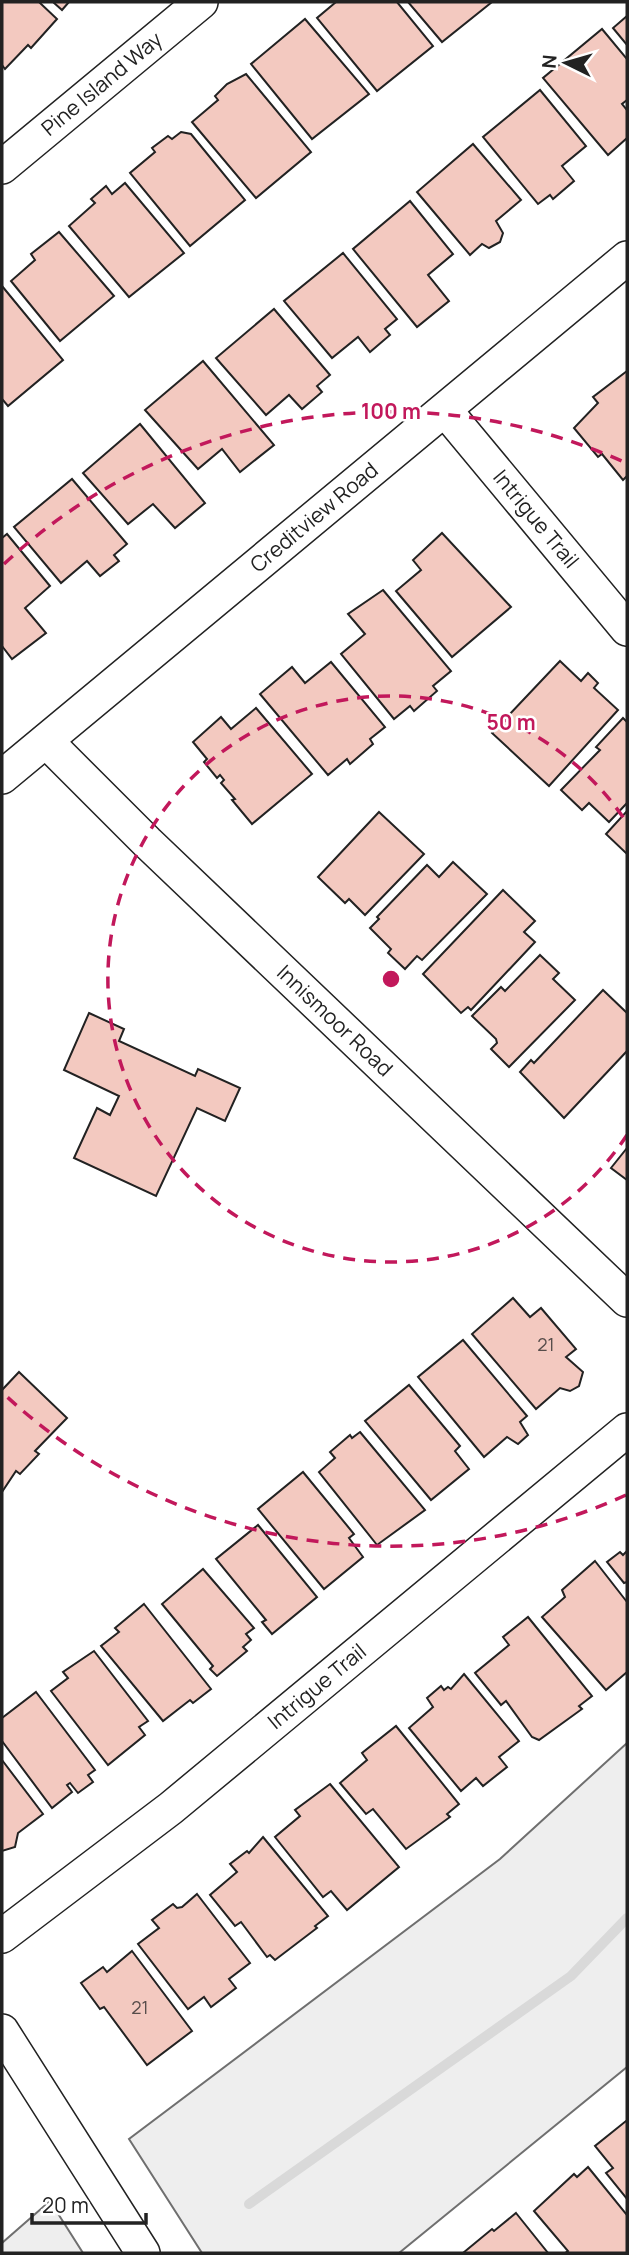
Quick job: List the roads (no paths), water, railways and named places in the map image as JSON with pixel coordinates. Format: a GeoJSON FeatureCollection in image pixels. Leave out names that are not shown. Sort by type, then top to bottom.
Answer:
{"type":"FeatureCollection","features":[{"type":"Feature","properties":{"kind":"street","name":"Pine Island Way"},"geometry":{"type":"LineString","coordinates":[[2,167],[201,2]]}},
{"type":"Feature","properties":{"kind":"street","name":"Creditview Road"},"geometry":{"type":"LineString","coordinates":[[2,777],[627,258]]}},
{"type":"Feature","properties":{"kind":"street","name":"Intrigue Trail"},"geometry":{"type":"LineString","coordinates":[[445,410],[627,629]]}},
{"type":"Feature","properties":{"kind":"street","name":"Innismoor Road"},"geometry":{"type":"LineString","coordinates":[[46,741],[147,842],[627,1300]]}},
{"type":"Feature","properties":{"kind":"street","name":"Intrigue Trail"},"geometry":{"type":"LineString","coordinates":[[2,1936],[171,1808],[627,1430]]}},
{"type":"Feature","properties":{"kind":"street"},"geometry":{"type":"LineString","coordinates":[[2,2031],[143,2253]]}},
{"type":"Feature","properties":{"kind":"waterway"},"geometry":{"type":"LineString","coordinates":[[249,2204],[571,1976],[627,1918]]}}]}
